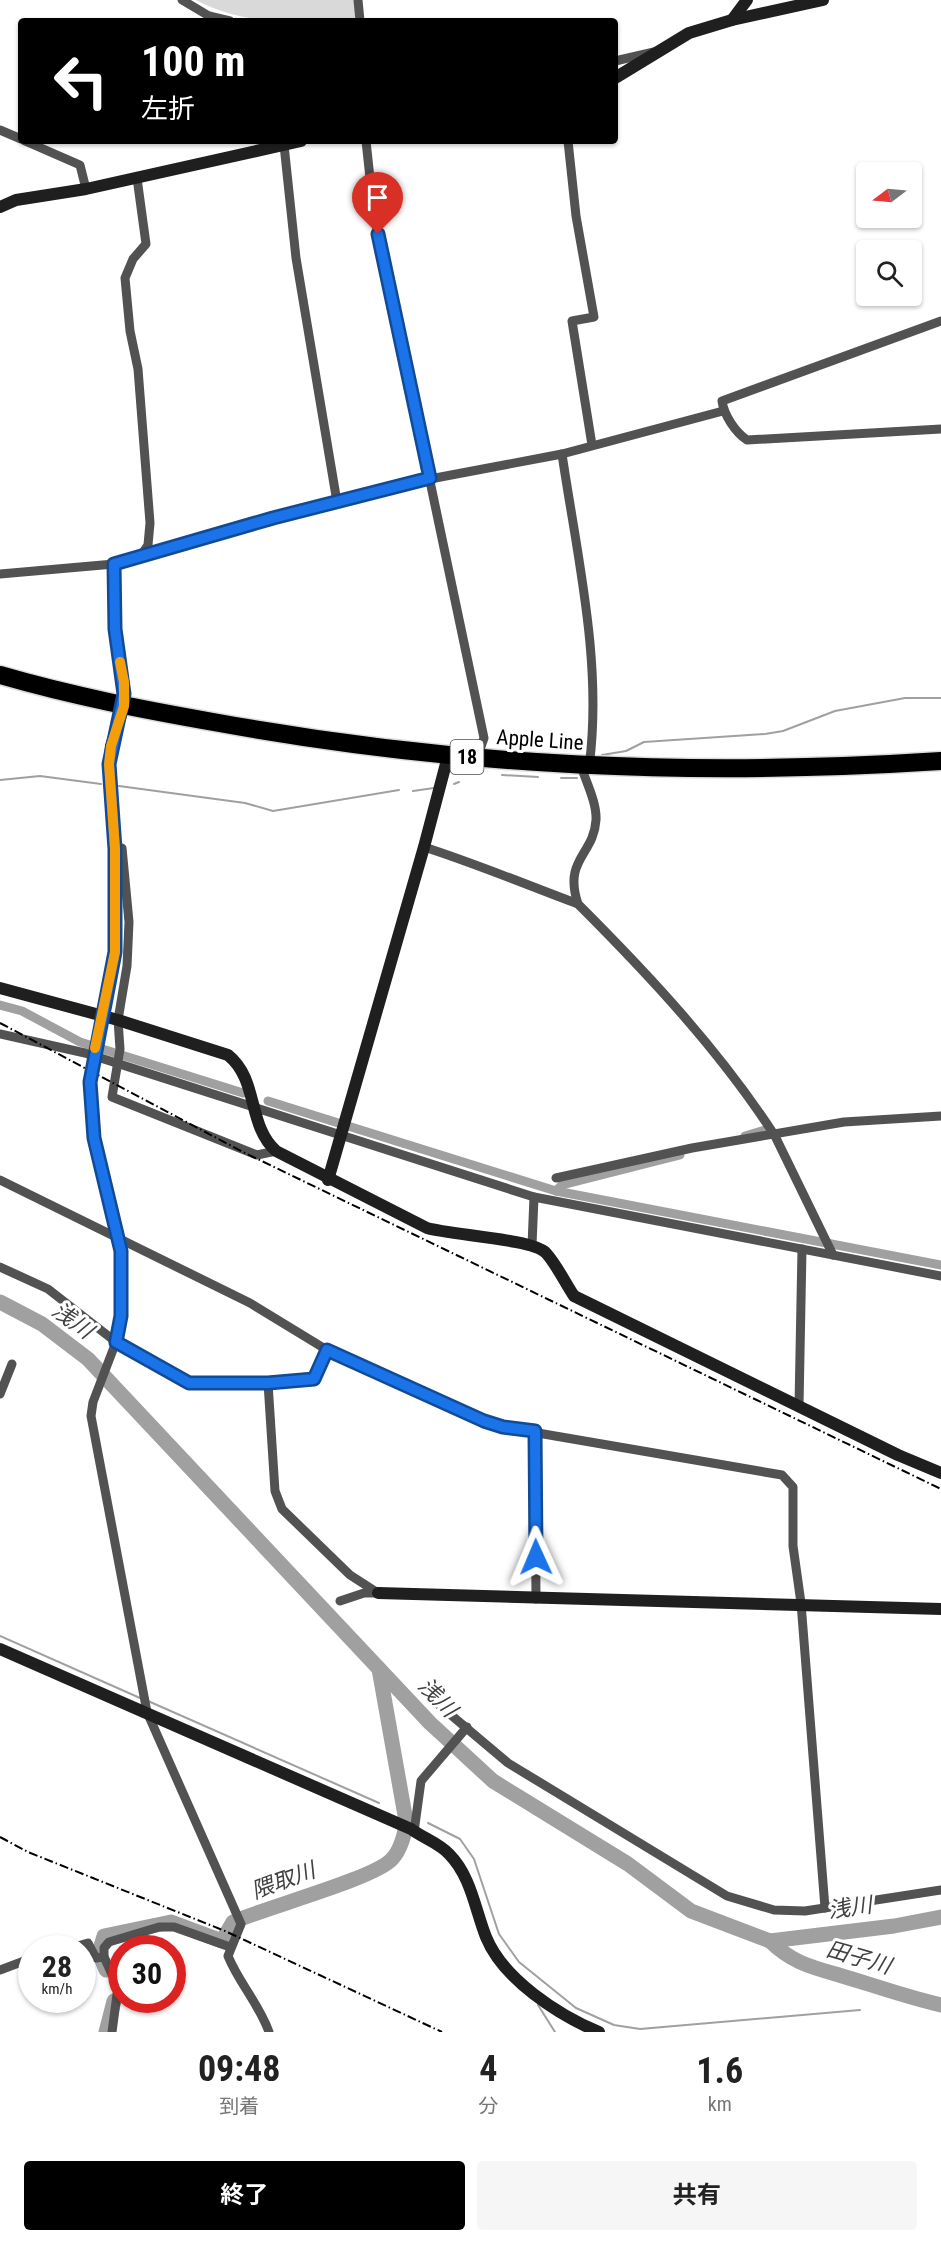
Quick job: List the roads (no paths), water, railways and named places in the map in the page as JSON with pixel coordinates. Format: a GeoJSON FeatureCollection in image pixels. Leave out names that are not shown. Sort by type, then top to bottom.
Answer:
{"type":"FeatureCollection","features":[{"type":"Feature","properties":{"kind":"highway","name":"Apple Line"},"geometry":{"type":"LineString","coordinates":[[0,675],[124,706],[295,737],[448,756],[585,766],[820,768],[941,761]]}},
{"type":"Feature","properties":{"kind":"street"},"geometry":{"type":"LineString","coordinates":[[182,0],[209,16],[217,18]]}},
{"type":"Feature","properties":{"kind":"street"},"geometry":{"type":"LineString","coordinates":[[358,0],[360,18]]}},
{"type":"Feature","properties":{"kind":"street"},"geometry":{"type":"LineString","coordinates":[[732,20],[747,0]]}},
{"type":"Feature","properties":{"kind":"street"},"geometry":{"type":"LineString","coordinates":[[618,76],[689,33],[732,20],[823,0]]}},
{"type":"Feature","properties":{"kind":"street"},"geometry":{"type":"LineString","coordinates":[[618,60],[660,51]]}},
{"type":"Feature","properties":{"kind":"street"},"geometry":{"type":"LineString","coordinates":[[0,130],[18,138]]}},
{"type":"Feature","properties":{"kind":"street"},"geometry":{"type":"LineString","coordinates":[[32,144],[80,165],[86,189]]}},
{"type":"Feature","properties":{"kind":"street"},"geometry":{"type":"LineString","coordinates":[[0,207],[16,200],[86,189],[288,144]]}},
{"type":"Feature","properties":{"kind":"street"},"geometry":{"type":"LineString","coordinates":[[366,144],[374,215],[484,738],[477,758]]}},
{"type":"Feature","properties":{"kind":"street"},"geometry":{"type":"LineString","coordinates":[[568,144],[576,216],[594,317],[572,321],[592,445]]}},
{"type":"Feature","properties":{"kind":"street"},"geometry":{"type":"LineString","coordinates":[[284,145],[298,269],[337,502]]}},
{"type":"Feature","properties":{"kind":"street"},"geometry":{"type":"LineString","coordinates":[[137,178],[146,244],[133,259],[125,278],[130,331],[138,369],[150,523],[148,545],[140,557]]}},
{"type":"Feature","properties":{"kind":"street"},"geometry":{"type":"LineString","coordinates":[[941,321],[722,401],[723,411],[741,436],[747,440],[941,429]]}},
{"type":"Feature","properties":{"kind":"street"},"geometry":{"type":"LineString","coordinates":[[0,574],[114,564],[430,478],[562,454],[723,411]]}},
{"type":"Feature","properties":{"kind":"street"},"geometry":{"type":"LineString","coordinates":[[562,454],[590,645],[592,747],[585,766],[596,811],[596,822],[573,870],[574,891],[578,904]]}},
{"type":"Feature","properties":{"kind":"street"},"geometry":{"type":"LineString","coordinates":[[114,564],[115,629],[124,682],[124,706],[111,746],[109,764],[115,849],[115,952],[90,1082],[94,1138],[121,1251],[121,1316],[116,1342],[94,1397],[91,1416],[147,1712],[239,1920],[228,1956],[256,2003],[269,2032]]}},
{"type":"Feature","properties":{"kind":"street"},"geometry":{"type":"LineString","coordinates":[[328,1180],[345,1128],[448,756]]}},
{"type":"Feature","properties":{"kind":"street"},"geometry":{"type":"LineString","coordinates":[[115,849],[122,848],[129,922],[127,966],[118,1020],[118,1057],[112,1097],[257,1155],[276,1151]]}},
{"type":"Feature","properties":{"kind":"street"},"geometry":{"type":"LineString","coordinates":[[424,848],[485,867],[578,904],[633,958],[718,1058],[776,1136],[832,1252]]}},
{"type":"Feature","properties":{"kind":"street"},"geometry":{"type":"LineString","coordinates":[[0,988],[118,1020],[228,1055],[242,1068],[265,1142],[276,1151],[328,1180],[427,1228],[445,1233],[532,1245],[545,1252],[574,1296],[941,1473]]}},
{"type":"Feature","properties":{"kind":"street"},"geometry":{"type":"LineString","coordinates":[[0,1034],[85,1053],[118,1057],[253,1105],[345,1128],[534,1197],[802,1249],[832,1252],[941,1276]]}},
{"type":"Feature","properties":{"kind":"street"},"geometry":{"type":"LineString","coordinates":[[556,1178],[692,1148],[776,1136],[844,1122],[941,1116]]}},
{"type":"Feature","properties":{"kind":"street"},"geometry":{"type":"LineString","coordinates":[[0,1180],[250,1303],[327,1350],[484,1421],[503,1427],[782,1475],[793,1487],[793,1546],[801,1603],[825,1908]]}},
{"type":"Feature","properties":{"kind":"street"},"geometry":{"type":"LineString","coordinates":[[532,1245],[534,1197]]}},
{"type":"Feature","properties":{"kind":"street"},"geometry":{"type":"LineString","coordinates":[[799,1406],[802,1249]]}},
{"type":"Feature","properties":{"kind":"street"},"geometry":{"type":"LineString","coordinates":[[0,1267],[48,1289],[116,1342],[189,1383],[268,1383],[314,1379],[327,1350]]}},
{"type":"Feature","properties":{"kind":"street"},"geometry":{"type":"LineString","coordinates":[[0,1394],[12,1364]]}},
{"type":"Feature","properties":{"kind":"street"},"geometry":{"type":"LineString","coordinates":[[268,1383],[275,1491],[282,1509],[350,1575],[378,1593]]}},
{"type":"Feature","properties":{"kind":"street"},"geometry":{"type":"LineString","coordinates":[[535,1431],[536,1599]]}},
{"type":"Feature","properties":{"kind":"street"},"geometry":{"type":"LineString","coordinates":[[340,1601],[364,1593],[378,1593],[536,1599],[801,1603],[941,1609]]}},
{"type":"Feature","properties":{"kind":"street"},"geometry":{"type":"LineString","coordinates":[[0,1649],[413,1831],[448,1852],[464,1873],[487,1938],[499,1960],[513,1976],[562,2014],[599,2032]]}},
{"type":"Feature","properties":{"kind":"street"},"geometry":{"type":"LineString","coordinates":[[432,1699],[508,1764],[727,1896],[774,1910],[805,1911],[941,1890]]}},
{"type":"Feature","properties":{"kind":"street"},"geometry":{"type":"LineString","coordinates":[[413,1831],[421,1781],[466,1728]]}},
{"type":"Feature","properties":{"kind":"street"},"geometry":{"type":"LineString","coordinates":[[112,2032],[118,1987],[102,1958],[104,1948],[109,1942],[159,1928],[188,1931],[230,1947]]}},
{"type":"Feature","properties":{"kind":"street"},"geometry":{"type":"LineString","coordinates":[[96,1958],[102,1958]]}},
{"type":"Feature","properties":{"kind":"street"},"geometry":{"type":"LineString","coordinates":[[0,1970],[18,1963]]}},
{"type":"Feature","properties":{"kind":"waterway"},"geometry":{"type":"LineString","coordinates":[[602,755],[626,751],[644,742],[783,731],[835,711],[905,698],[941,698]]}},
{"type":"Feature","properties":{"kind":"waterway"},"geometry":{"type":"LineString","coordinates":[[502,775],[538,777]]}},
{"type":"Feature","properties":{"kind":"waterway"},"geometry":{"type":"LineString","coordinates":[[0,780],[40,776],[101,784]]}},
{"type":"Feature","properties":{"kind":"waterway"},"geometry":{"type":"LineString","coordinates":[[561,778],[577,778]]}},
{"type":"Feature","properties":{"kind":"waterway"},"geometry":{"type":"LineString","coordinates":[[454,784],[459,782]]}},
{"type":"Feature","properties":{"kind":"waterway"},"geometry":{"type":"LineString","coordinates":[[119,786],[245,803],[273,811],[399,790]]}},
{"type":"Feature","properties":{"kind":"waterway"},"geometry":{"type":"LineString","coordinates":[[413,791],[434,788]]}},
{"type":"Feature","properties":{"kind":"waterway"},"geometry":{"type":"LineString","coordinates":[[0,1005],[22,1011],[80,1042],[243,1093]]}},
{"type":"Feature","properties":{"kind":"waterway"},"geometry":{"type":"LineString","coordinates":[[268,1101],[556,1191],[941,1265]]}},
{"type":"Feature","properties":{"kind":"waterway"},"geometry":{"type":"LineString","coordinates":[[745,1136],[765,1130]]}},
{"type":"Feature","properties":{"kind":"waterway"},"geometry":{"type":"LineString","coordinates":[[556,1191],[562,1185],[680,1155]]}},
{"type":"Feature","properties":{"kind":"waterway","name":"浅川"},"geometry":{"type":"LineString","coordinates":[[0,1302],[42,1324],[88,1359],[430,1723],[493,1781],[628,1864],[691,1911],[770,1941],[894,1926],[941,1917]]}},
{"type":"Feature","properties":{"kind":"waterway"},"geometry":{"type":"LineString","coordinates":[[0,1636],[140,1698]]}},
{"type":"Feature","properties":{"kind":"waterway","name":"隈取川"},"geometry":{"type":"LineString","coordinates":[[106,1970],[99,1953],[104,1936],[171,1922],[222,1941],[233,1922],[343,1884],[382,1867],[392,1859],[402,1841],[406,1821],[379,1669]]}},
{"type":"Feature","properties":{"kind":"waterway"},"geometry":{"type":"LineString","coordinates":[[148,1701],[379,1803]]}},
{"type":"Feature","properties":{"kind":"waterway"},"geometry":{"type":"LineString","coordinates":[[428,1823],[460,1839],[474,1859],[499,1934],[519,1962],[576,2008],[614,2025],[640,2029],[860,2010]]}},
{"type":"Feature","properties":{"kind":"waterway","name":"田子川"},"geometry":{"type":"LineString","coordinates":[[770,1941],[786,1954],[810,1966],[941,2005]]}},
{"type":"Feature","properties":{"kind":"waterway"},"geometry":{"type":"LineString","coordinates":[[538,2005],[555,2032]]}},
{"type":"Feature","properties":{"kind":"waterway","name":"隈取川"},"geometry":{"type":"LineString","coordinates":[[106,2032],[111,2013]]}},
{"type":"Feature","properties":{"kind":"railway"},"geometry":{"type":"LineString","coordinates":[[0,1023],[243,1152],[941,1489]]}},
{"type":"Feature","properties":{"kind":"railway"},"geometry":{"type":"LineString","coordinates":[[0,1837],[28,1852],[225,1931],[442,2032]]}}]}
